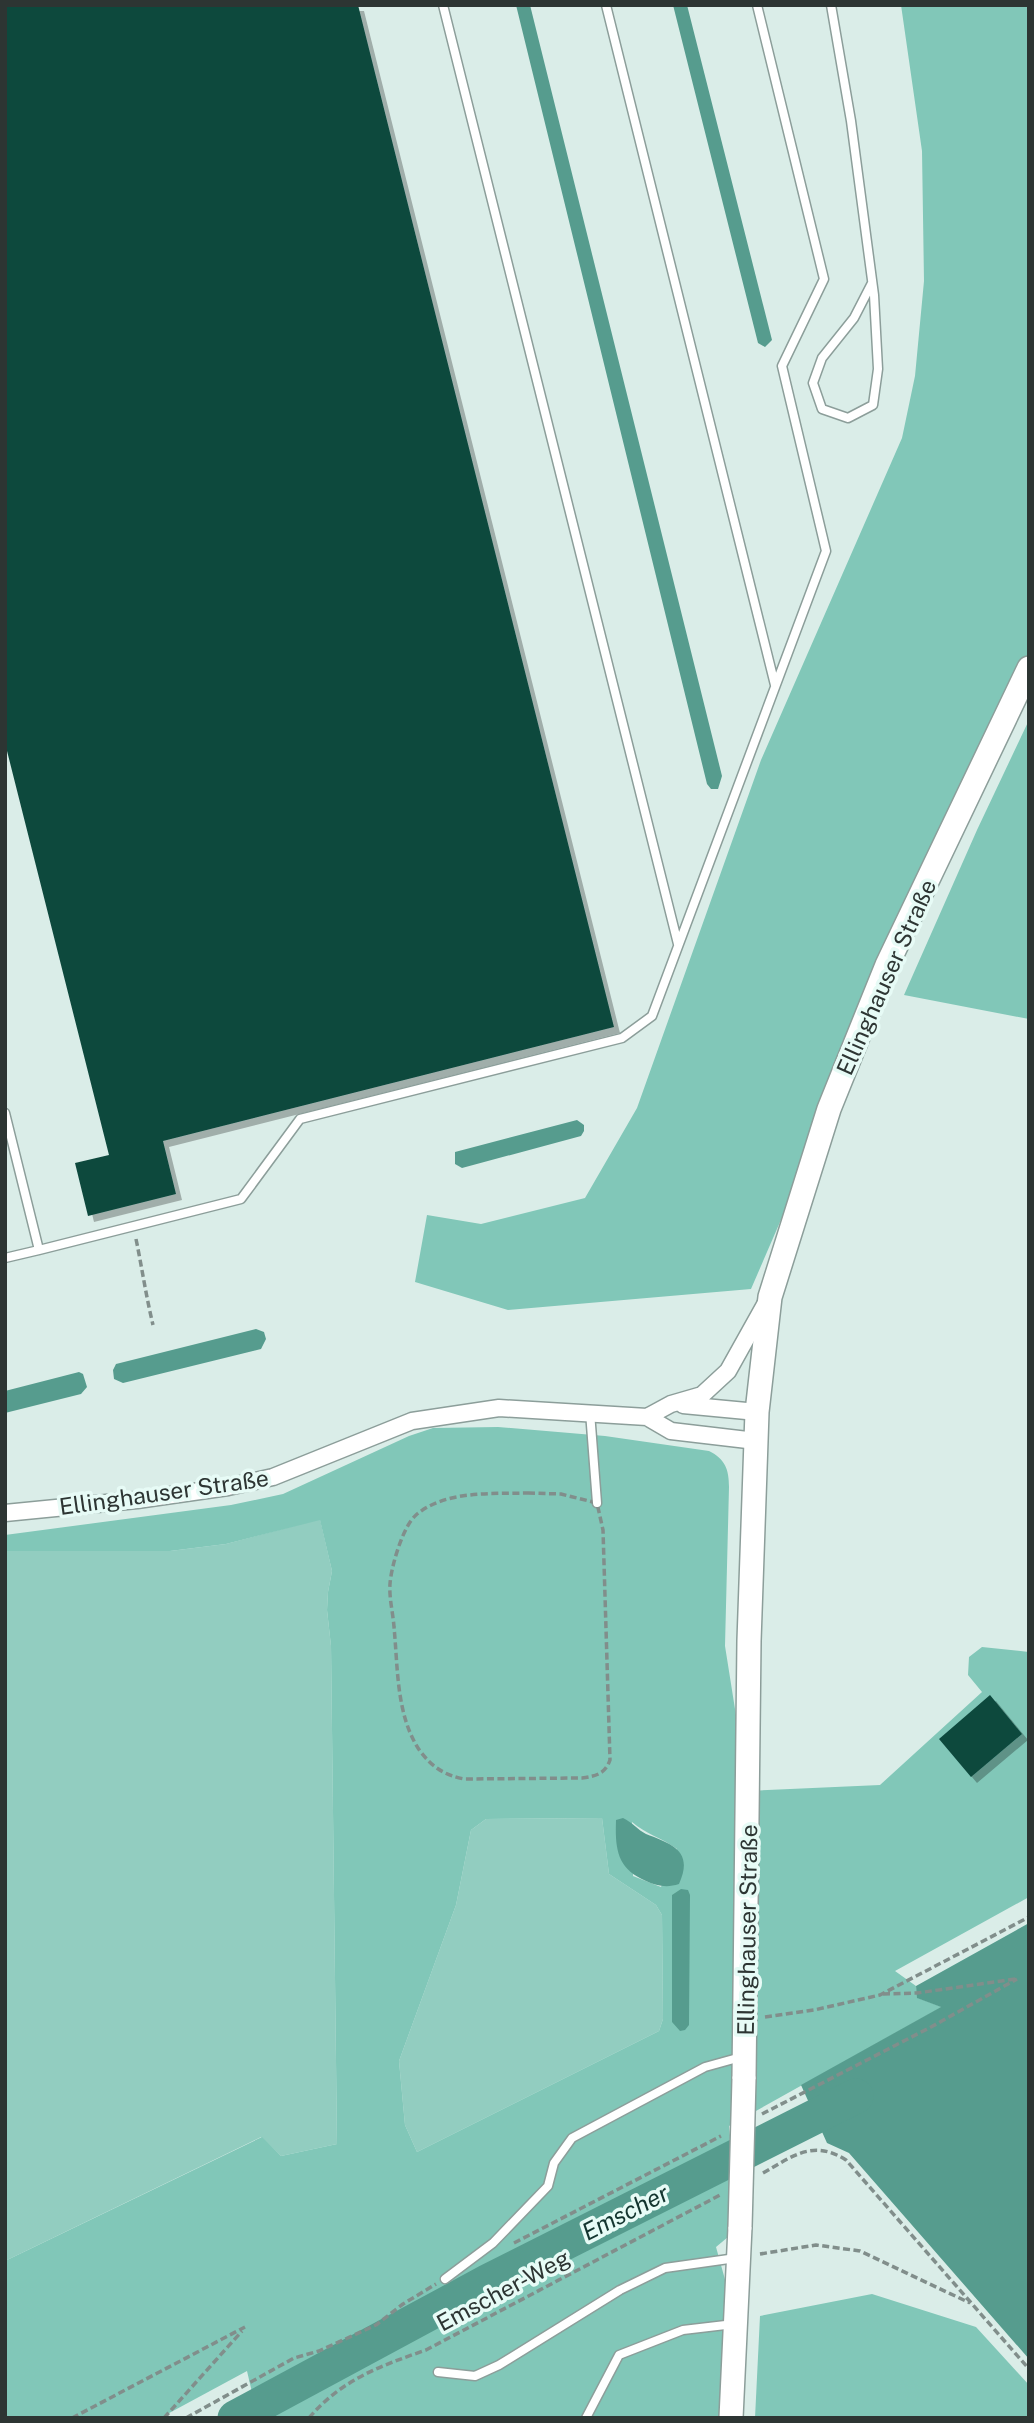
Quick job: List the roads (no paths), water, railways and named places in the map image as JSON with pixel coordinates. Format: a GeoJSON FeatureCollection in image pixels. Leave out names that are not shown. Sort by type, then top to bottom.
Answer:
{"type":"FeatureCollection","features":[{"type":"Feature","properties":{"kind":"main road","name":"Ellinghauser Straße"},"geometry":{"type":"LineString","coordinates":[[731,2418],[737,2323],[745,2056],[749,1641],[757,1412],[769,1297],[829,1109],[887,965],[1029,668]]}},
{"type":"Feature","properties":{"kind":"street","name":"Ellinghauser Straße"},"geometry":{"type":"LineString","coordinates":[[677,1404],[702,1395],[728,1371],[769,1297]]}},
{"type":"Feature","properties":{"kind":"street","name":"Ellinghauser Straße"},"geometry":{"type":"LineString","coordinates":[[648,1417],[671,1404],[757,1412]]}},
{"type":"Feature","properties":{"kind":"street","name":"Ellinghauser Straße"},"geometry":{"type":"LineString","coordinates":[[5,1513],[137,1500],[228,1487],[273,1477],[412,1421],[499,1408],[648,1417],[671,1431],[756,1441]]}},
{"type":"Feature","properties":{"kind":"lane"},"geometry":{"type":"LineString","coordinates":[[443,5],[678,944]]}},
{"type":"Feature","properties":{"kind":"lane"},"geometry":{"type":"LineString","coordinates":[[606,5],[775,686]]}},
{"type":"Feature","properties":{"kind":"lane"},"geometry":{"type":"LineString","coordinates":[[5,1258],[241,1199],[300,1119],[622,1038],[652,1016],[825,551],[782,366],[824,279],[757,5]]}},
{"type":"Feature","properties":{"kind":"lane"},"geometry":{"type":"LineString","coordinates":[[831,5],[851,121],[872,283],[878,369],[873,405],[848,418],[822,409],[813,383],[822,358],[854,318],[872,283]]}},
{"type":"Feature","properties":{"kind":"lane"},"geometry":{"type":"LineString","coordinates":[[5,1114],[39,1250]]}},
{"type":"Feature","properties":{"kind":"lane"},"geometry":{"type":"LineString","coordinates":[[590,1412],[597,1503]]}},
{"type":"Feature","properties":{"kind":"lane"},"geometry":{"type":"LineString","coordinates":[[445,2279],[493,2243],[548,2186],[554,2162],[572,2138],[705,2067],[745,2056]]}},
{"type":"Feature","properties":{"kind":"lane"},"geometry":{"type":"LineString","coordinates":[[438,2372],[475,2376],[499,2365],[620,2290],[665,2268],[739,2258]]}},
{"type":"Feature","properties":{"kind":"lane"},"geometry":{"type":"LineString","coordinates":[[586,2418],[619,2355],[682,2330],[737,2323]]}},
{"type":"Feature","properties":{"kind":"waterway","name":"Emscher"},"geometry":{"type":"LineString","coordinates":[[235,2418],[487,2282],[856,2096]]}}]}
